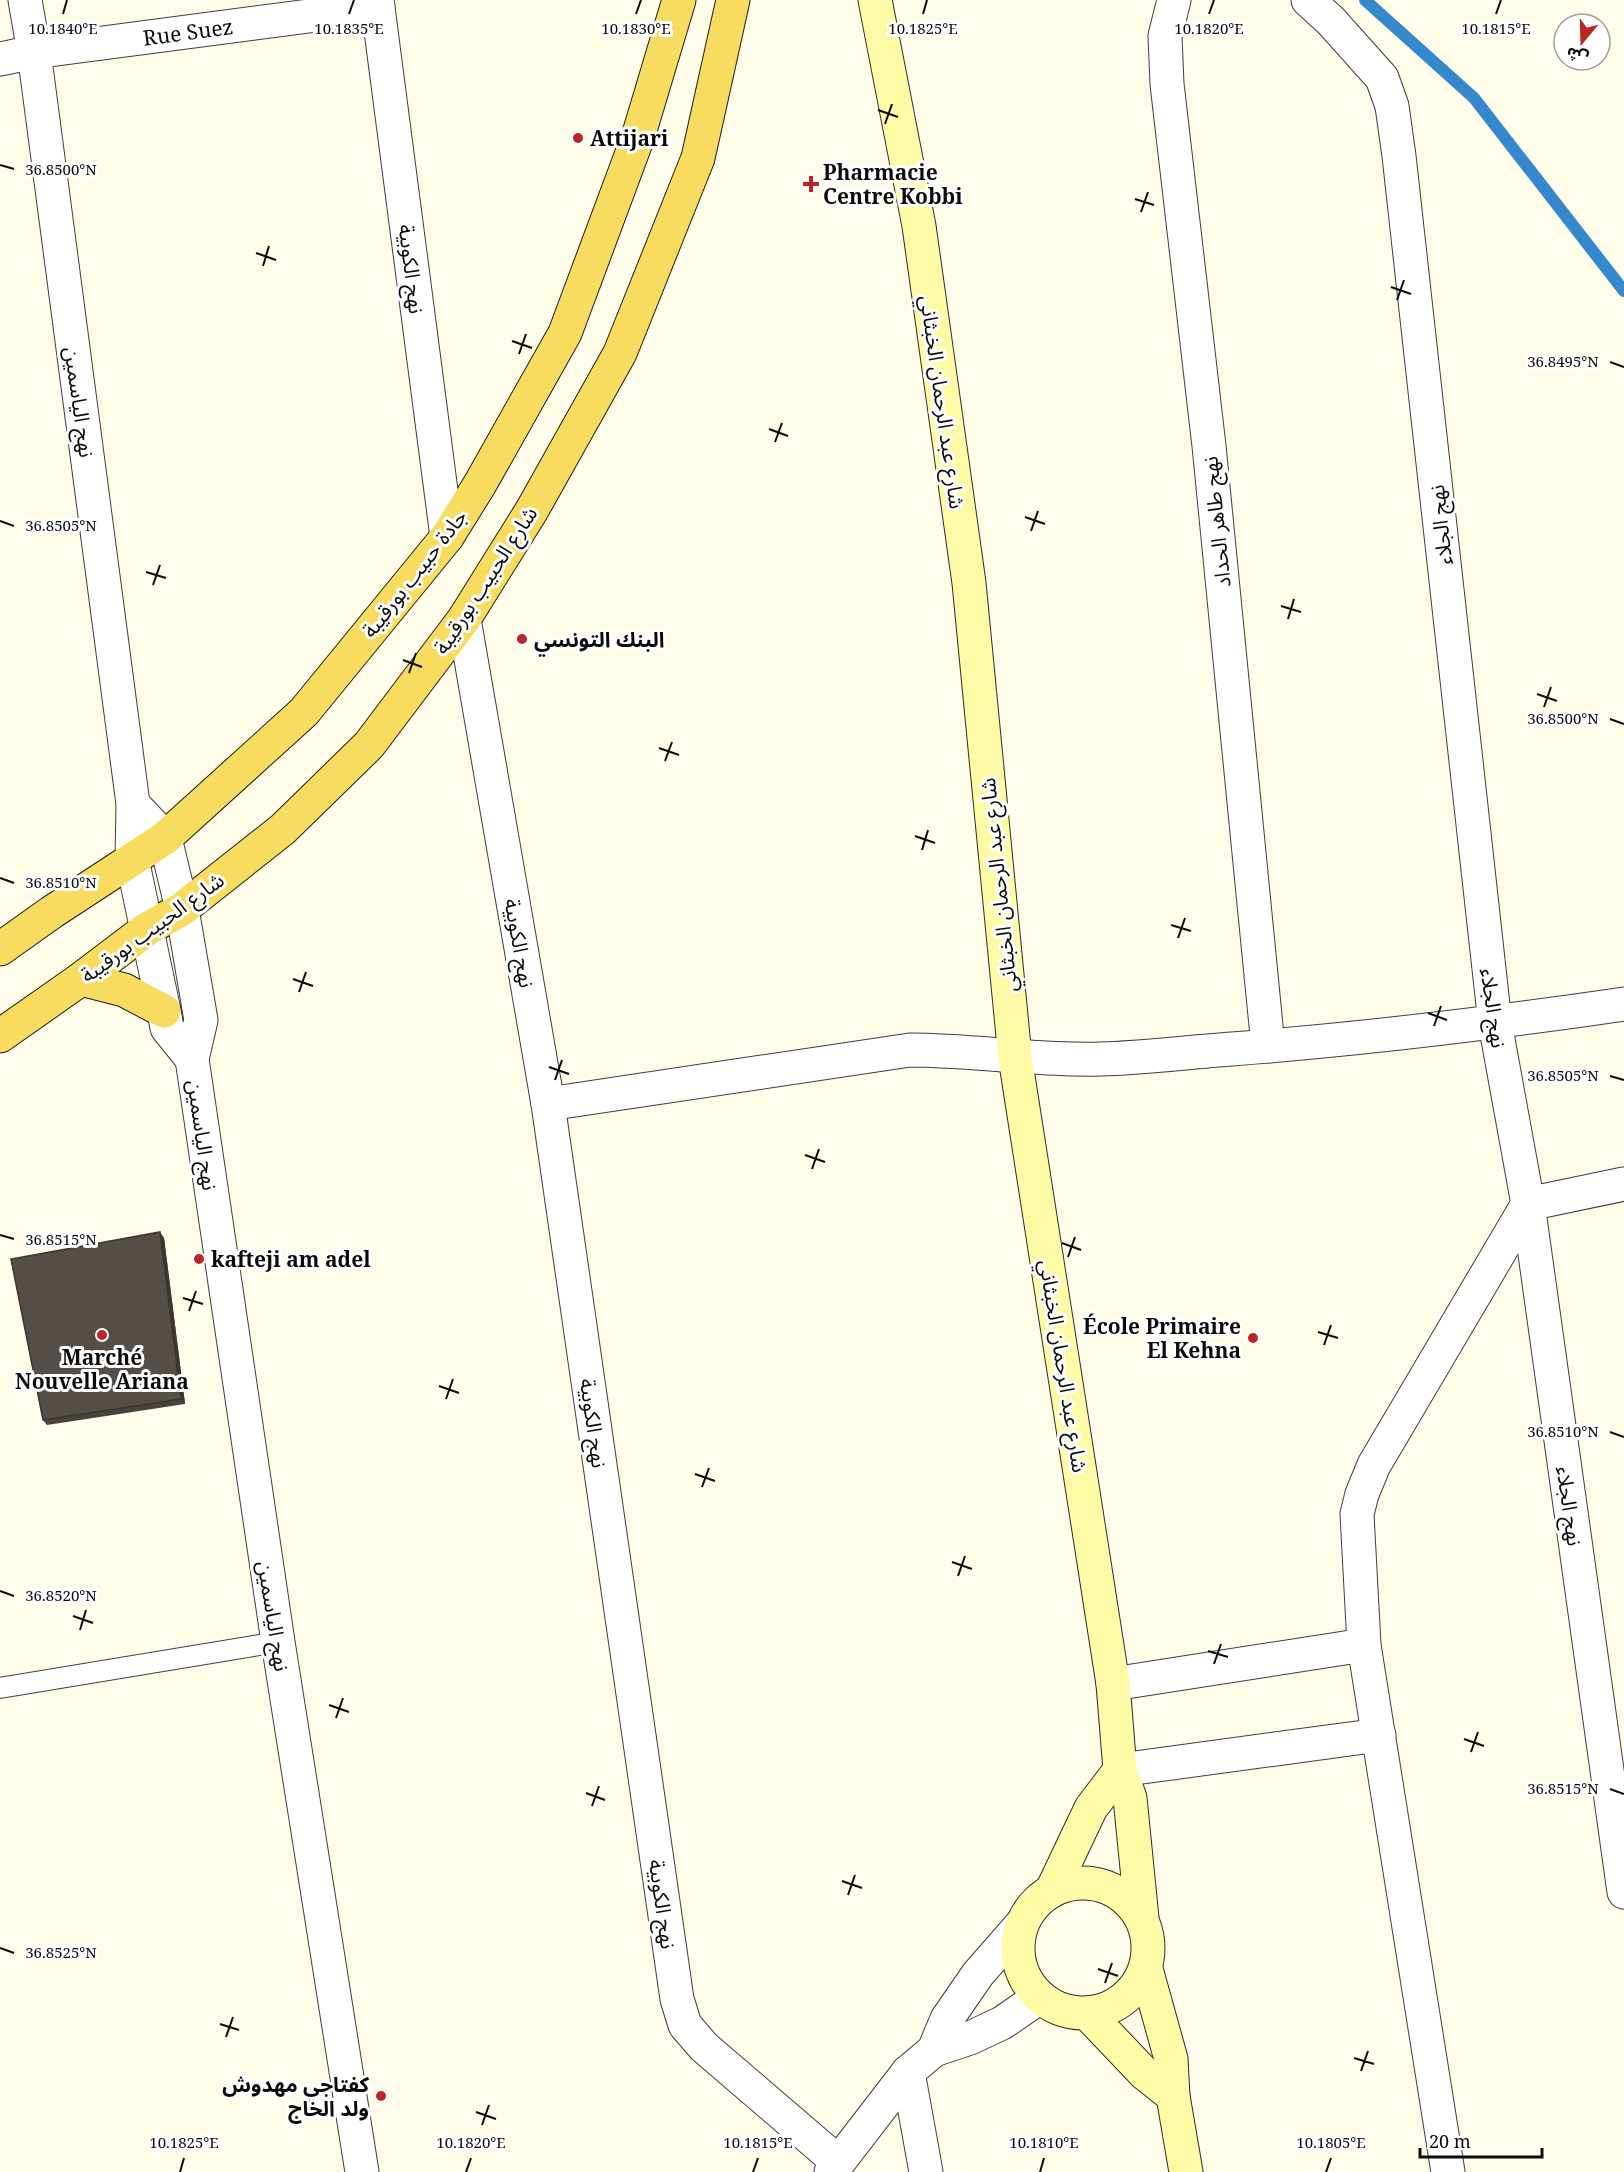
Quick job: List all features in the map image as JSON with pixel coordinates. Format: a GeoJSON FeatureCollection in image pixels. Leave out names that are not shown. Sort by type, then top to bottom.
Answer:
{"type":"FeatureCollection","features":[{"type":"Feature","properties":{"kind":"main road","name":"جادة حبيب بورقيبة"},"geometry":{"type":"LineString","coordinates":[[0,949],[165,838],[304,711],[447,537],[480,484],[565,333],[638,137],[679,0]]}},
{"type":"Feature","properties":{"kind":"main road","name":"شارع الحبيب بورقيبة"},"geometry":{"type":"LineString","coordinates":[[0,1036],[147,929],[182,909],[283,829],[369,745],[464,619],[532,510],[620,353],[698,158],[733,0]]}},
{"type":"Feature","properties":{"kind":"main road","name":"شارع عبد الرحمان الخبثاني"},"geometry":{"type":"LineString","coordinates":[[875,0],[919,226],[969,583],[1015,1057],[1113,1683],[1120,1770],[1130,1798],[1142,1918]]}},
{"type":"Feature","properties":{"kind":"main road"},"geometry":{"type":"LineString","coordinates":[[81,979],[124,990],[164,1011]]}},
{"type":"Feature","properties":{"kind":"main road"},"geometry":{"type":"LineString","coordinates":[[1053,1888],[1091,1808],[1120,1770]]}},
{"type":"Feature","properties":{"kind":"main road"},"geometry":{"type":"LineString","coordinates":[[1146,1969],[1133,1991],[1112,2007],[1087,2013],[1062,2010],[1040,1997],[1024,1977],[1017,1952],[1020,1926],[1033,1904],[1053,1888],[1078,1882],[1104,1885],[1126,1898],[1142,1918],[1149,1943],[1146,1969],[1171,2060],[1173,2096],[1186,2172]]}},
{"type":"Feature","properties":{"kind":"main road"},"geometry":{"type":"LineString","coordinates":[[1087,2013],[1144,2073],[1173,2096]]}},
{"type":"Feature","properties":{"kind":"street","name":"نهج الياسمين"},"geometry":{"type":"LineString","coordinates":[[25,0],[34,52],[134,804],[132,859],[167,1028],[192,1059]]}},
{"type":"Feature","properties":{"kind":"street","name":"نهج طاهر الحداد"},"geometry":{"type":"LineString","coordinates":[[1174,0],[1165,36],[1167,84],[1209,446],[1268,1046]]}},
{"type":"Feature","properties":{"kind":"street","name":"نهج الجلاء"},"geometry":{"type":"LineString","coordinates":[[1308,0],[1331,21],[1382,78],[1392,106],[1495,1023],[1528,1204],[1624,1892]]}},
{"type":"Feature","properties":{"kind":"street","name":"Rue Suez"},"geometry":{"type":"LineString","coordinates":[[0,59],[34,52],[378,3]]}},
{"type":"Feature","properties":{"kind":"street","name":"نهج الكوبية"},"geometry":{"type":"LineString","coordinates":[[378,3],[447,537]]}},
{"type":"Feature","properties":{"kind":"street","name":"نهج الكوبية"},"geometry":{"type":"LineString","coordinates":[[464,619],[548,1104],[676,1999],[685,2025],[704,2047],[834,2167]]}},
{"type":"Feature","properties":{"kind":"street","name":"نهج الياسمين"},"geometry":{"type":"LineString","coordinates":[[134,804],[165,838],[182,909],[201,1020],[192,1059],[278,1642],[362,2172]]}},
{"type":"Feature","properties":{"kind":"street"},"geometry":{"type":"LineString","coordinates":[[548,1104],[910,1050],[958,1050],[1015,1057],[1101,1059],[1268,1046],[1495,1023],[1624,1004]]}},
{"type":"Feature","properties":{"kind":"street"},"geometry":{"type":"LineString","coordinates":[[1448,2172],[1364,1645],[1357,1514],[1362,1494],[1374,1465],[1528,1204],[1624,1184]]}},
{"type":"Feature","properties":{"kind":"street"},"geometry":{"type":"LineString","coordinates":[[1113,1683],[1364,1645]]}},
{"type":"Feature","properties":{"kind":"street"},"geometry":{"type":"LineString","coordinates":[[1120,1770],[1379,1734]]}},
{"type":"Feature","properties":{"kind":"street"},"geometry":{"type":"LineString","coordinates":[[934,2050],[946,2019],[978,1974],[1020,1926]]}},
{"type":"Feature","properties":{"kind":"street"},"geometry":{"type":"LineString","coordinates":[[834,2167],[908,2072],[934,2050],[970,2038],[1002,2023],[1040,1997]]}},
{"type":"Feature","properties":{"kind":"street"},"geometry":{"type":"LineString","coordinates":[[908,2072],[926,2172]]}},
{"type":"Feature","properties":{"kind":"lane"},"geometry":{"type":"LineString","coordinates":[[0,1688],[278,1642]]}},
{"type":"Feature","properties":{"kind":"building","name":"Marché Nouvelle Ariana"},"geometry":{"type":"Polygon","coordinates":[[[160,1232],[181,1399],[43,1420],[11,1259],[160,1232]]]}},
{"type":"Feature","properties":{"kind":"waterway"},"geometry":{"type":"LineString","coordinates":[[1365,0],[1474,98],[1624,291]]}},
{"type":"Feature","properties":{"kind":"place","name":"Attijari"},"geometry":{"type":"Point","coordinates":[578,138]}},
{"type":"Feature","properties":{"kind":"place","name":"Pharmacie Centre Kobbi"},"geometry":{"type":"Point","coordinates":[811,184]}},
{"type":"Feature","properties":{"kind":"place","name":"البنك التونسي"},"geometry":{"type":"Point","coordinates":[522,639]}},
{"type":"Feature","properties":{"kind":"place","name":"kafteji am adel"},"geometry":{"type":"Point","coordinates":[199,1259]}},
{"type":"Feature","properties":{"kind":"place","name":"Marché Nouvelle Ariana"},"geometry":{"type":"Point","coordinates":[102,1335]}},
{"type":"Feature","properties":{"kind":"place","name":"École Primaire El Kehna"},"geometry":{"type":"Point","coordinates":[1253,1338]}},
{"type":"Feature","properties":{"kind":"place","name":"كفتاجي مهدوش ولد الخاج"},"geometry":{"type":"Point","coordinates":[381,2096]}}]}
